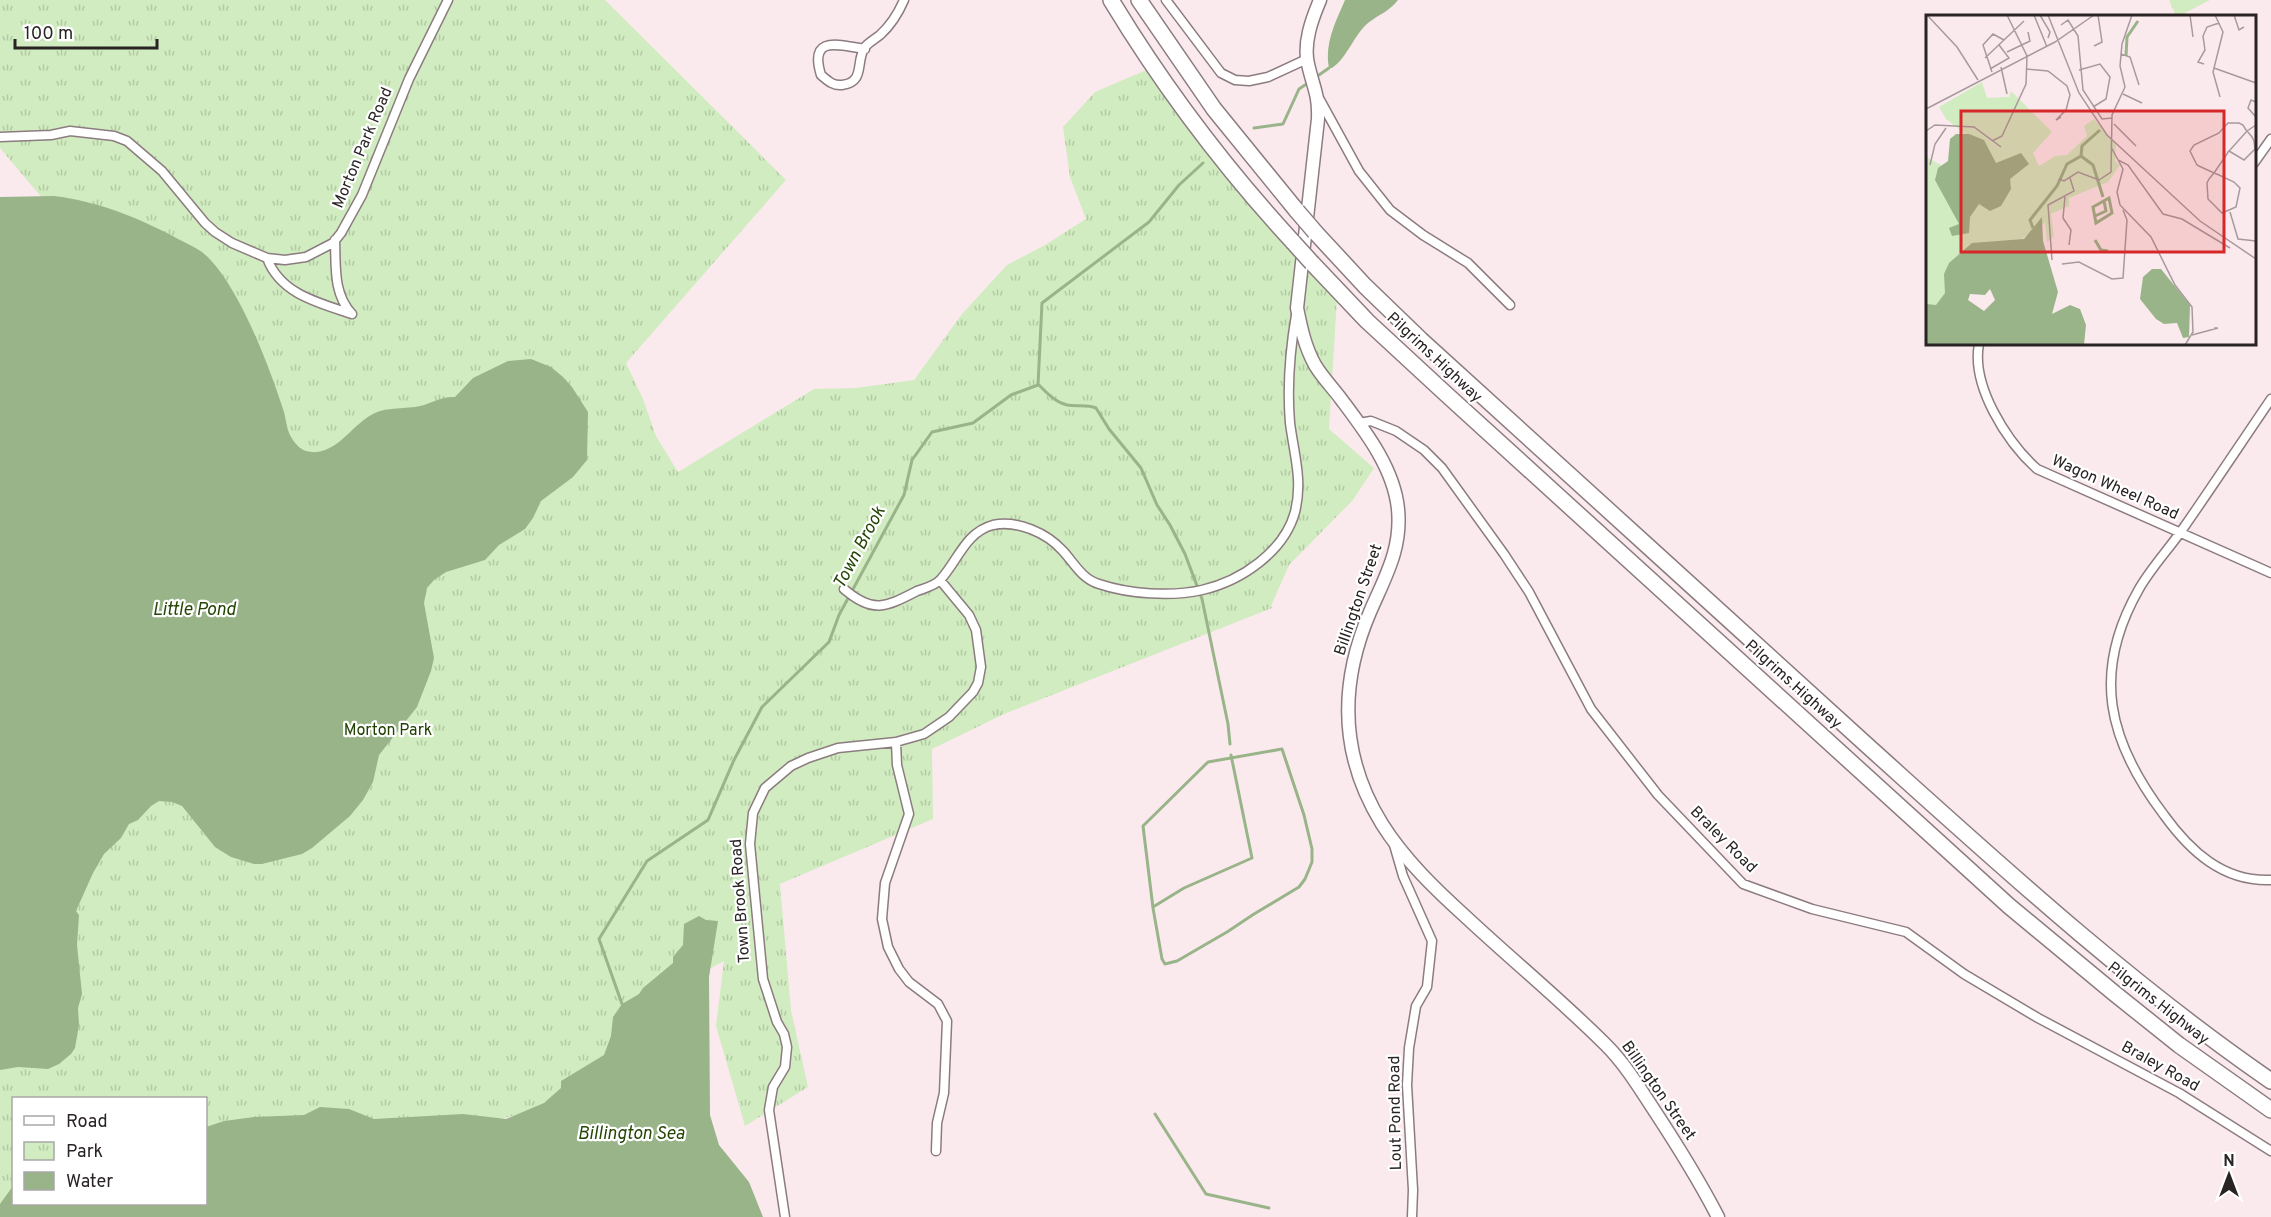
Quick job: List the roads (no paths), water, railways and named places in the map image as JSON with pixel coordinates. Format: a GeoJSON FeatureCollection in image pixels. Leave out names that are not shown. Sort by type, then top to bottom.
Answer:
{"type":"FeatureCollection","features":[{"type":"Feature","properties":{"kind":"highway","name":"Pilgrims Highway"},"geometry":{"type":"LineString","coordinates":[[1111,0],[1160,74],[1217,152],[1261,207],[1367,321],[2009,906],[2179,1045],[2271,1110]]}},
{"type":"Feature","properties":{"kind":"highway","name":"Pilgrims Highway"},"geometry":{"type":"LineString","coordinates":[[1139,0],[1214,109],[1297,211],[1365,286],[1420,340],[2010,875],[2125,972],[2271,1081]]}},
{"type":"Feature","properties":{"kind":"street","name":"Morton Park Road"},"geometry":{"type":"LineString","coordinates":[[267,258],[285,260],[306,257],[335,240],[352,216],[409,79],[448,0]]}},
{"type":"Feature","properties":{"kind":"street"},"geometry":{"type":"LineString","coordinates":[[865,49],[842,43],[828,45],[821,51],[819,59],[822,75],[832,84],[851,82],[859,73],[865,49],[888,27],[899,12],[904,0]]}},
{"type":"Feature","properties":{"kind":"street"},"geometry":{"type":"LineString","coordinates":[[1166,0],[1221,73],[1235,80],[1249,81],[1268,77],[1308,63]]}},
{"type":"Feature","properties":{"kind":"street","name":"Billington Street"},"geometry":{"type":"LineString","coordinates":[[1320,0],[1309,33],[1308,63],[1317,93],[1316,145],[1297,308],[1302,335],[1316,366],[1359,423],[1389,475],[1396,498],[1399,523],[1392,564],[1367,619],[1349,686],[1347,712],[1352,750],[1361,779],[1374,809],[1393,840],[1443,896],[1584,1024],[1618,1059],[1681,1152],[1718,1217]]}},
{"type":"Feature","properties":{"kind":"street"},"geometry":{"type":"LineString","coordinates":[[1317,93],[1359,171],[1390,210],[1423,235],[1468,263],[1510,305]]}},
{"type":"Feature","properties":{"kind":"street"},"geometry":{"type":"LineString","coordinates":[[0,137],[51,135],[70,131],[114,136],[128,141],[162,171],[215,232],[232,243],[267,258],[272,270],[297,294],[352,314],[342,302],[338,289],[335,240]]}},
{"type":"Feature","properties":{"kind":"street"},"geometry":{"type":"LineString","coordinates":[[2256,160],[2271,139]]}},
{"type":"Feature","properties":{"kind":"street"},"geometry":{"type":"LineString","coordinates":[[844,589],[855,598],[873,606],[892,604],[940,580],[973,536],[992,525],[1011,524],[1035,531],[1055,543],[1087,579],[1098,584],[1148,592],[1204,590],[1229,580],[1264,559],[1275,550],[1291,525],[1298,495],[1299,477],[1290,424],[1289,400],[1292,341],[1297,308]]}},
{"type":"Feature","properties":{"kind":"street","name":"Wagon Wheel Road"},"geometry":{"type":"LineString","coordinates":[[1979,345],[1980,377],[1987,393],[2009,439],[2037,469],[2271,573]]}},
{"type":"Feature","properties":{"kind":"street"},"geometry":{"type":"LineString","coordinates":[[2271,399],[2140,587],[2118,633],[2110,669],[2110,694],[2114,720],[2128,756],[2149,794],[2176,831],[2194,851],[2219,868],[2251,879],[2271,880]]}},
{"type":"Feature","properties":{"kind":"street","name":"Braley Road"},"geometry":{"type":"LineString","coordinates":[[1359,423],[1371,421],[1396,431],[1424,450],[1442,468],[1504,554],[1528,592],[1591,709],[1658,795],[1743,884],[1762,893],[1812,909],[1906,932],[1964,974],[2038,1018],[2179,1092],[2271,1151]]}},
{"type":"Feature","properties":{"kind":"street","name":"Town Brook Road"},"geometry":{"type":"LineString","coordinates":[[785,1217],[769,1110],[773,1087],[785,1067],[787,1047],[763,979],[750,844],[753,813],[765,788],[791,766],[838,748],[896,742],[924,734],[942,724],[973,692],[979,680],[980,652],[974,625],[969,615],[940,580]]}},
{"type":"Feature","properties":{"kind":"street"},"geometry":{"type":"LineString","coordinates":[[896,742],[897,765],[909,814],[885,884],[882,919],[888,947],[899,969],[909,982],[938,1004],[947,1021],[944,1093],[937,1123],[936,1151]]}},
{"type":"Feature","properties":{"kind":"street","name":"Lout Pond Road"},"geometry":{"type":"LineString","coordinates":[[1393,840],[1403,876],[1432,940],[1427,987],[1416,1006],[1409,1048],[1407,1085],[1413,1190],[1412,1217]]}},
{"type":"Feature","properties":{"kind":"water"},"geometry":{"type":"Polygon","coordinates":[[[1345,0],[1398,0],[1388,10],[1368,23],[1338,63],[1329,68],[1329,41],[1345,0]]]}},
{"type":"Feature","properties":{"kind":"water","name":"Little Pond"},"geometry":{"type":"Polygon","coordinates":[[[54,196],[102,206],[133,217],[196,248],[215,265],[250,325],[277,391],[289,432],[303,450],[316,452],[326,450],[375,413],[420,406],[455,397],[473,378],[508,361],[531,359],[551,367],[563,377],[588,412],[587,460],[573,477],[541,501],[525,529],[499,545],[485,560],[446,572],[427,588],[424,603],[434,658],[417,707],[379,755],[373,782],[363,800],[350,816],[312,848],[302,854],[262,864],[231,857],[215,847],[182,806],[172,802],[159,801],[138,820],[129,824],[121,838],[104,854],[76,911],[79,915],[77,945],[82,994],[78,1008],[79,1025],[75,1048],[59,1064],[48,1069],[18,1067],[0,1070],[0,197],[54,196]]]}},
{"type":"Feature","properties":{"kind":"water","name":"Billington Sea"},"geometry":{"type":"Polygon","coordinates":[[[699,916],[706,920],[718,921],[709,977],[710,1115],[719,1145],[749,1182],[763,1217],[0,1217],[0,1204],[12,1187],[12,1205],[207,1205],[207,1127],[224,1121],[304,1115],[320,1107],[349,1109],[374,1119],[463,1114],[506,1119],[544,1103],[561,1088],[561,1081],[604,1055],[611,1036],[613,1017],[622,1004],[639,994],[673,963],[673,957],[683,945],[684,924],[699,916]]]}},
{"type":"Feature","properties":{"kind":"waterway","name":"Town Brook"},"geometry":{"type":"LineString","coordinates":[[1316,77],[1329,68]]}},
{"type":"Feature","properties":{"kind":"waterway","name":"Town Brook"},"geometry":{"type":"LineString","coordinates":[[1254,128],[1283,124],[1299,89],[1308,83]]}},
{"type":"Feature","properties":{"kind":"waterway","name":"Town Brook"},"geometry":{"type":"LineString","coordinates":[[622,1004],[599,939],[647,861],[708,820],[734,760],[762,707],[829,642],[839,615],[904,495],[912,460],[932,432],[973,423],[1011,395],[1038,385],[1042,303],[1149,222],[1179,185],[1203,163]]}},
{"type":"Feature","properties":{"kind":"waterway"},"geometry":{"type":"LineString","coordinates":[[1039,385],[1051,397],[1063,404],[1096,408],[1109,429],[1141,468],[1157,505],[1185,554],[1202,599],[1228,724],[1230,744]]}},
{"type":"Feature","properties":{"kind":"waterway"},"geometry":{"type":"LineString","coordinates":[[1282,749],[1304,815],[1312,849],[1312,862],[1305,879],[1299,887],[1227,932],[1177,961],[1165,964],[1162,959],[1153,908],[1143,826],[1208,762],[1282,749]]}},
{"type":"Feature","properties":{"kind":"waterway"},"geometry":{"type":"LineString","coordinates":[[1153,907],[1184,888],[1252,858],[1231,755]]}},
{"type":"Feature","properties":{"kind":"waterway"},"geometry":{"type":"LineString","coordinates":[[1155,1114],[1206,1194],[1269,1208]]}},
{"type":"Feature","properties":{"kind":"park label","name":"Morton Park"},"geometry":{"type":"Point","coordinates":[388,731]}}]}
